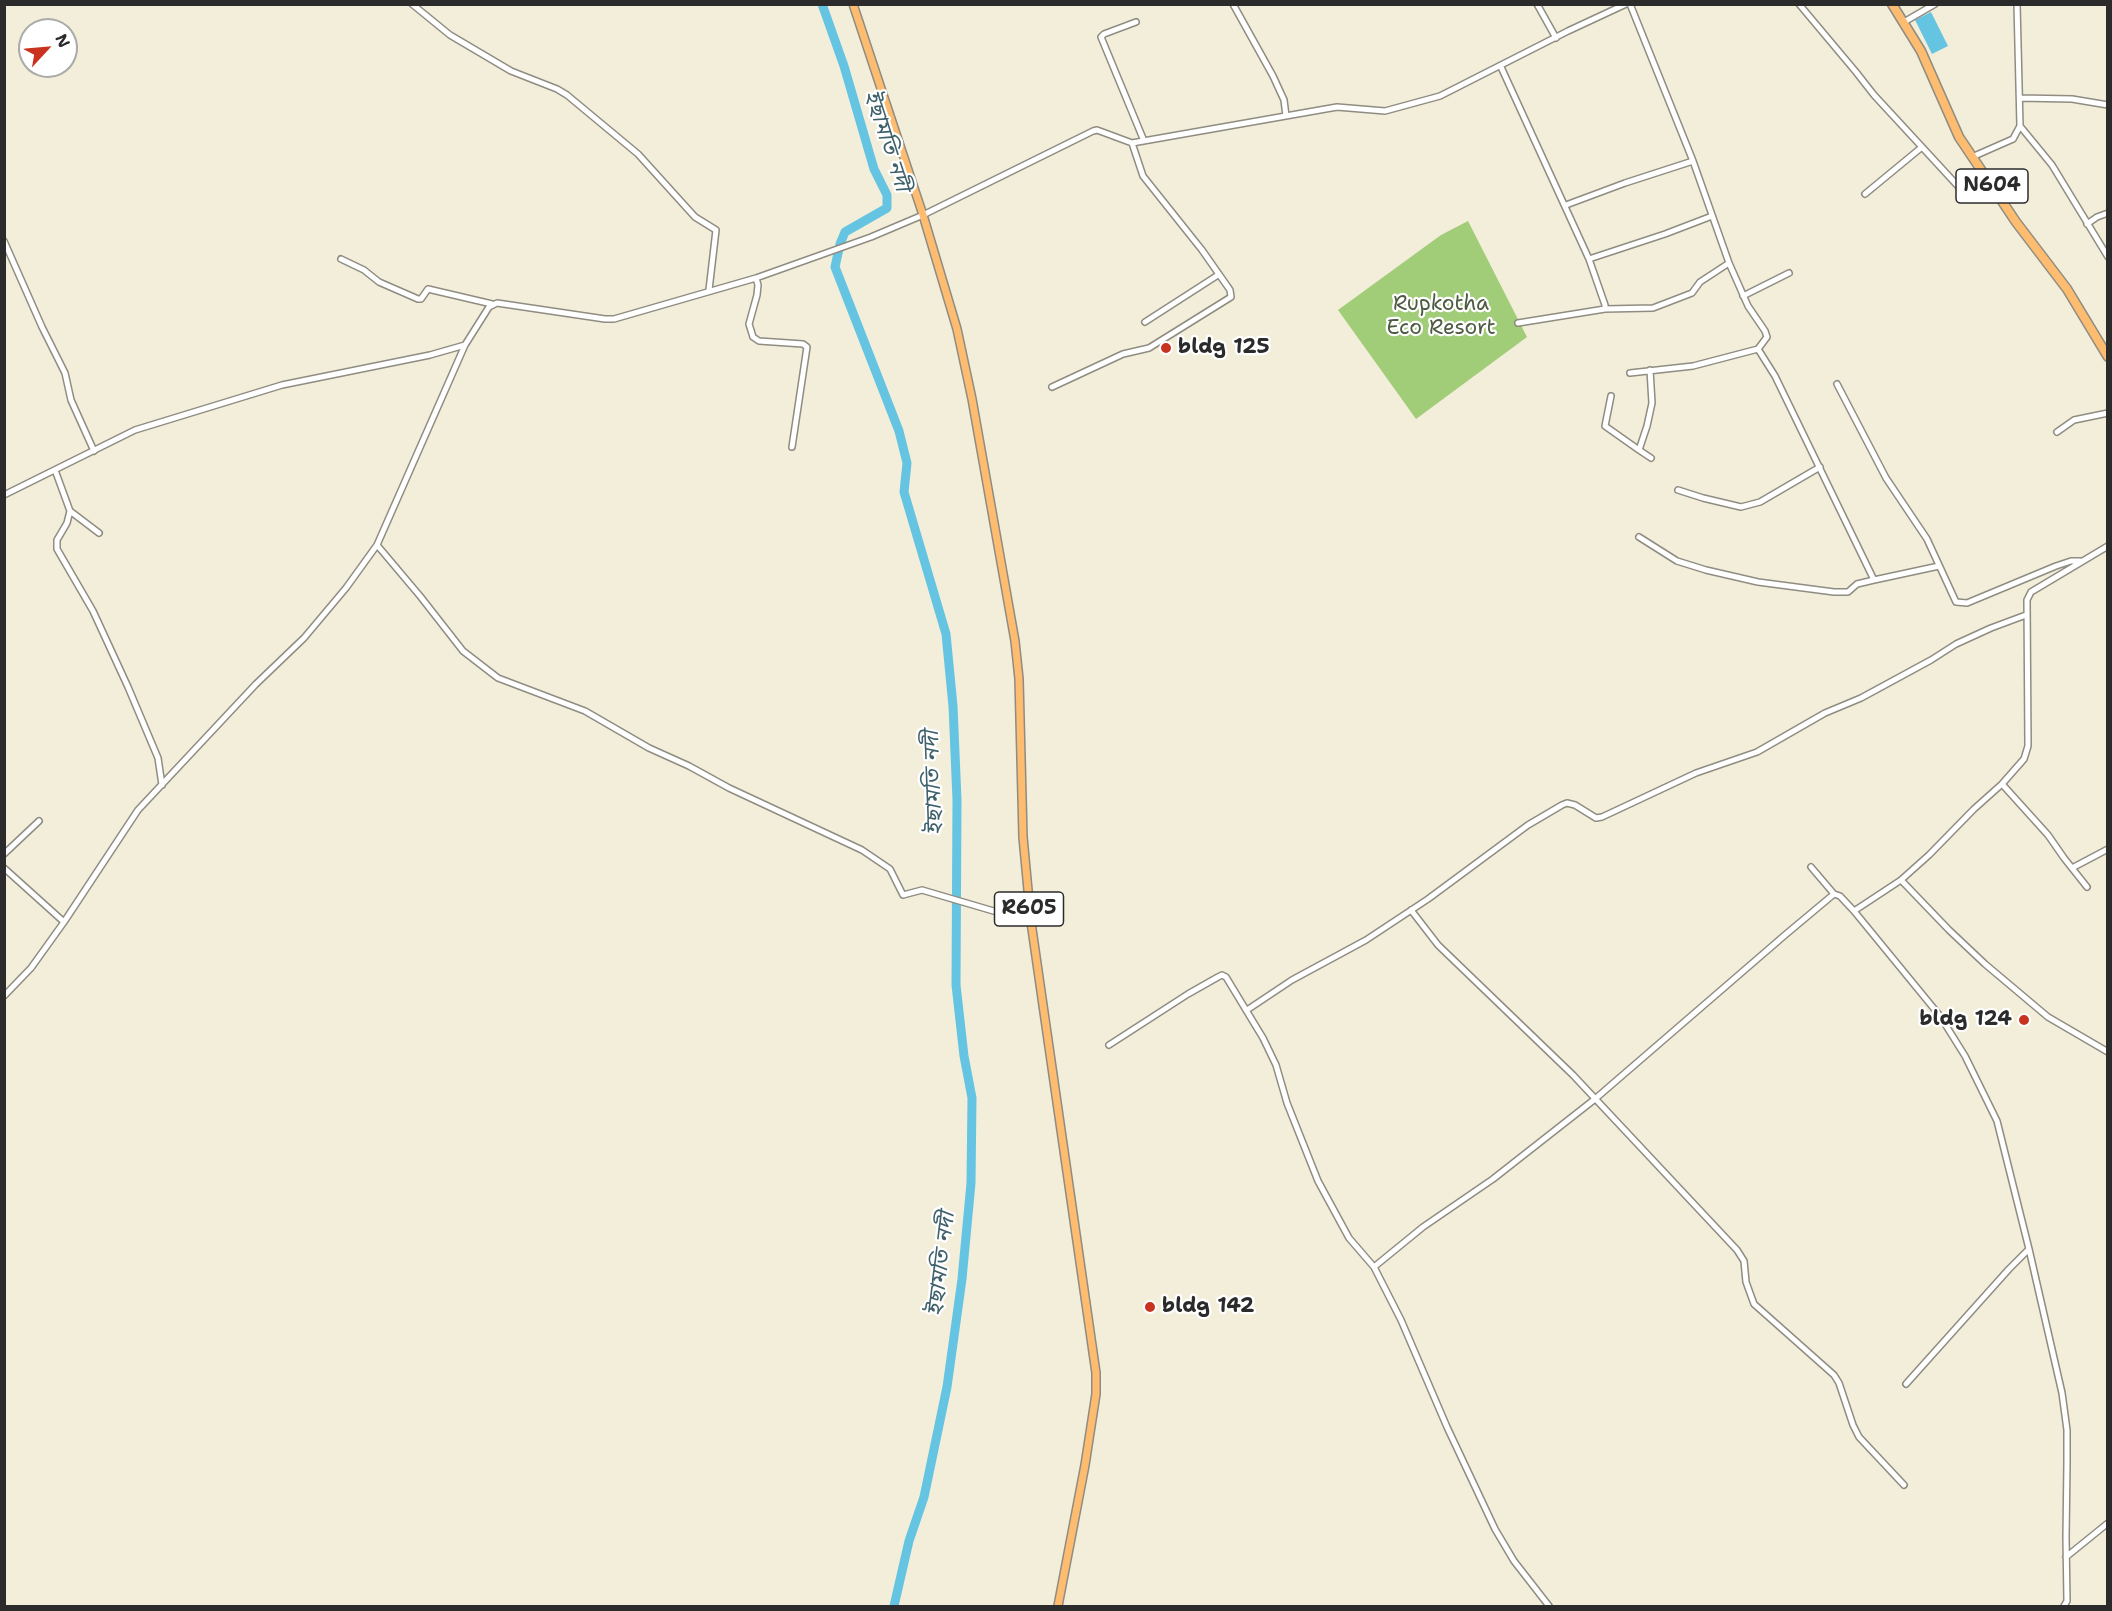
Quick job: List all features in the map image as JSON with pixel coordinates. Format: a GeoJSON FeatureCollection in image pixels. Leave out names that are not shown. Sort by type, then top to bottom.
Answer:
{"type":"FeatureCollection","features":[{"type":"Feature","properties":{"kind":"highway","name":"N604"},"geometry":{"type":"LineString","coordinates":[[1892,4],[1926,61],[1959,137],[2016,222],[2067,289],[2108,357]]}},
{"type":"Feature","properties":{"kind":"main road","name":"R605"},"geometry":{"type":"LineString","coordinates":[[853,4],[923,215],[957,329],[972,399],[1015,640],[1019,679],[1023,837],[1030,922],[1096,1373],[1096,1394],[1087,1454],[1058,1606]]}},
{"type":"Feature","properties":{"kind":"street"},"geometry":{"type":"LineString","coordinates":[[412,4],[450,34],[511,70],[567,95],[638,154],[695,217],[716,230],[709,290]]}},
{"type":"Feature","properties":{"kind":"street"},"geometry":{"type":"LineString","coordinates":[[1233,4],[1273,76],[1284,100],[1286,116]]}},
{"type":"Feature","properties":{"kind":"street"},"geometry":{"type":"LineString","coordinates":[[1538,4],[1556,38]]}},
{"type":"Feature","properties":{"kind":"street"},"geometry":{"type":"LineString","coordinates":[[341,259],[364,270],[379,282],[418,299],[421,299],[426,289],[431,289],[492,304],[503,303],[605,320],[614,319],[775,272],[871,237],[923,215],[1093,131],[1097,130],[1132,143],[1338,107],[1385,111],[1440,96],[1628,4],[1693,161],[1729,263],[1743,296],[1767,338],[1758,348],[1693,366],[1630,373]]}},
{"type":"Feature","properties":{"kind":"street"},"geometry":{"type":"LineString","coordinates":[[1799,4],[1874,95],[1968,197]]}},
{"type":"Feature","properties":{"kind":"street"},"geometry":{"type":"LineString","coordinates":[[1904,22],[1935,4]]}},
{"type":"Feature","properties":{"kind":"street"},"geometry":{"type":"LineString","coordinates":[[1972,157],[2013,139],[2020,126],[2018,4]]}},
{"type":"Feature","properties":{"kind":"street"},"geometry":{"type":"LineString","coordinates":[[1136,22],[1104,34],[1101,39],[1144,141]]}},
{"type":"Feature","properties":{"kind":"street"},"geometry":{"type":"LineString","coordinates":[[1501,67],[1566,205],[1589,259],[1605,309]]}},
{"type":"Feature","properties":{"kind":"street"},"geometry":{"type":"LineString","coordinates":[[2020,98],[2072,99],[2108,105]]}},
{"type":"Feature","properties":{"kind":"street"},"geometry":{"type":"LineString","coordinates":[[2020,126],[2052,165],[2108,257]]}},
{"type":"Feature","properties":{"kind":"street"},"geometry":{"type":"LineString","coordinates":[[1052,387],[1123,354],[1149,348],[1229,299],[1232,294],[1202,250],[1146,181],[1132,143]]}},
{"type":"Feature","properties":{"kind":"street"},"geometry":{"type":"LineString","coordinates":[[1865,194],[1922,147]]}},
{"type":"Feature","properties":{"kind":"street"},"geometry":{"type":"LineString","coordinates":[[1566,205],[1693,161]]}},
{"type":"Feature","properties":{"kind":"street"},"geometry":{"type":"LineString","coordinates":[[2087,224],[2108,213]]}},
{"type":"Feature","properties":{"kind":"street"},"geometry":{"type":"LineString","coordinates":[[1589,259],[1712,216]]}},
{"type":"Feature","properties":{"kind":"street"},"geometry":{"type":"LineString","coordinates":[[4,241],[42,327],[65,372],[71,400],[94,451]]}},
{"type":"Feature","properties":{"kind":"street"},"geometry":{"type":"LineString","coordinates":[[1518,323],[1605,309],[1653,308],[1692,293],[1700,282],[1729,263]]}},
{"type":"Feature","properties":{"kind":"street"},"geometry":{"type":"LineString","coordinates":[[1743,296],[1789,273]]}},
{"type":"Feature","properties":{"kind":"street"},"geometry":{"type":"LineString","coordinates":[[1145,322],[1218,275]]}},
{"type":"Feature","properties":{"kind":"street"},"geometry":{"type":"LineString","coordinates":[[756,278],[757,296],[749,324],[753,337],[759,341],[803,344],[807,347],[792,447]]}},
{"type":"Feature","properties":{"kind":"street"},"geometry":{"type":"LineString","coordinates":[[4,996],[31,968],[138,810],[256,684],[304,638],[346,588],[377,545],[465,345],[492,304]]}},
{"type":"Feature","properties":{"kind":"street"},"geometry":{"type":"LineString","coordinates":[[4,495],[135,430],[282,385],[430,355],[465,345]]}},
{"type":"Feature","properties":{"kind":"street"},"geometry":{"type":"LineString","coordinates":[[1758,348],[1775,376],[1874,580]]}},
{"type":"Feature","properties":{"kind":"street"},"geometry":{"type":"LineString","coordinates":[[1639,450],[1652,403],[1650,370]]}},
{"type":"Feature","properties":{"kind":"street"},"geometry":{"type":"LineString","coordinates":[[1837,384],[1886,478],[1926,539],[1956,602],[1967,603],[2056,566],[2071,561],[2082,561]]}},
{"type":"Feature","properties":{"kind":"street"},"geometry":{"type":"LineString","coordinates":[[1611,396],[1605,426],[1651,458]]}},
{"type":"Feature","properties":{"kind":"street"},"geometry":{"type":"LineString","coordinates":[[2057,432],[2074,420],[2108,413]]}},
{"type":"Feature","properties":{"kind":"street"},"geometry":{"type":"LineString","coordinates":[[1678,490],[1741,507],[1760,502],[1820,467]]}},
{"type":"Feature","properties":{"kind":"street"},"geometry":{"type":"LineString","coordinates":[[55,470],[70,511],[70,516],[57,540],[57,549],[93,611],[128,687],[158,758],[162,785]]}},
{"type":"Feature","properties":{"kind":"street"},"geometry":{"type":"LineString","coordinates":[[70,511],[99,533]]}},
{"type":"Feature","properties":{"kind":"street"},"geometry":{"type":"LineString","coordinates":[[1639,537],[1677,561],[1706,570],[1758,582],[1834,592],[1848,592],[1857,584],[1939,566]]}},
{"type":"Feature","properties":{"kind":"street"},"geometry":{"type":"LineString","coordinates":[[377,545],[464,651],[498,678],[585,711],[649,748],[862,850],[890,869],[903,895],[922,890],[1030,922]]}},
{"type":"Feature","properties":{"kind":"street"},"geometry":{"type":"LineString","coordinates":[[1854,911],[1901,880],[1929,855],[2002,784],[2024,759],[2028,746],[2027,600],[2031,592],[2108,546]]}},
{"type":"Feature","properties":{"kind":"street"},"geometry":{"type":"LineString","coordinates":[[1247,1010],[1292,980],[1366,940],[1528,825],[1562,805],[1567,803],[1575,805],[1596,818],[1602,817],[1696,773],[1756,752],[1825,713],[1861,698],[1956,644],[1991,627],[2026,615]]}},
{"type":"Feature","properties":{"kind":"street"},"geometry":{"type":"LineString","coordinates":[[2002,784],[2049,835],[2087,887]]}},
{"type":"Feature","properties":{"kind":"street"},"geometry":{"type":"LineString","coordinates":[[4,854],[39,821]]}},
{"type":"Feature","properties":{"kind":"street"},"geometry":{"type":"LineString","coordinates":[[2072,868],[2108,849]]}},
{"type":"Feature","properties":{"kind":"street"},"geometry":{"type":"LineString","coordinates":[[1811,867],[1834,894],[1840,896],[1854,911],[1940,1016],[1969,1063],[1996,1121],[2029,1249],[2062,1393],[2066,1421],[2067,1601],[2064,1606]]}},
{"type":"Feature","properties":{"kind":"street"},"geometry":{"type":"LineString","coordinates":[[4,868],[64,922]]}},
{"type":"Feature","properties":{"kind":"street"},"geometry":{"type":"LineString","coordinates":[[1901,880],[1956,937],[2025,998],[2048,1017],[2108,1052]]}},
{"type":"Feature","properties":{"kind":"street"},"geometry":{"type":"LineString","coordinates":[[1374,1267],[1423,1227],[1493,1179],[1596,1099],[1834,894]]}},
{"type":"Feature","properties":{"kind":"street"},"geometry":{"type":"LineString","coordinates":[[1411,910],[1438,945],[1548,1050],[1737,1250],[1744,1261],[1746,1282],[1754,1304],[1834,1375],[1859,1437],[1904,1485]]}},
{"type":"Feature","properties":{"kind":"street"},"geometry":{"type":"LineString","coordinates":[[1109,1045],[1188,993],[1222,975],[1226,977],[1247,1010],[1276,1065],[1287,1103],[1318,1181],[1348,1238],[1374,1267],[1401,1320],[1495,1529],[1514,1562],[1549,1606]]}},
{"type":"Feature","properties":{"kind":"street"},"geometry":{"type":"LineString","coordinates":[[1906,1384],[2029,1249]]}},
{"type":"Feature","properties":{"kind":"street"},"geometry":{"type":"LineString","coordinates":[[2066,1557],[2108,1523]]}},
{"type":"Feature","properties":{"kind":"green space","name":"Rupkotha Eco Resort"},"geometry":{"type":"Polygon","coordinates":[[[1468,221],[1527,337],[1416,419],[1338,310],[1441,235],[1468,221]]]}},
{"type":"Feature","properties":{"kind":"water"},"geometry":{"type":"Polygon","coordinates":[[[1931,12],[1948,46],[1932,54],[1915,20],[1931,12]]]}},
{"type":"Feature","properties":{"kind":"waterway","name":"ইছামতি নদী"},"geometry":{"type":"LineString","coordinates":[[822,4],[844,66],[874,169],[887,195],[887,208],[845,232],[835,267],[899,431],[907,463],[904,492],[946,634],[953,706],[957,800],[956,985],[964,1056],[972,1098],[971,1183],[962,1279],[947,1387],[924,1497],[909,1541],[894,1606]]}},
{"type":"Feature","properties":{"kind":"place","name":"bldg 125"},"geometry":{"type":"Point","coordinates":[1166,348]}},
{"type":"Feature","properties":{"kind":"place","name":"bldg 124"},"geometry":{"type":"Point","coordinates":[2024,1020]}},
{"type":"Feature","properties":{"kind":"place","name":"bldg 142"},"geometry":{"type":"Point","coordinates":[1150,1307]}}]}
